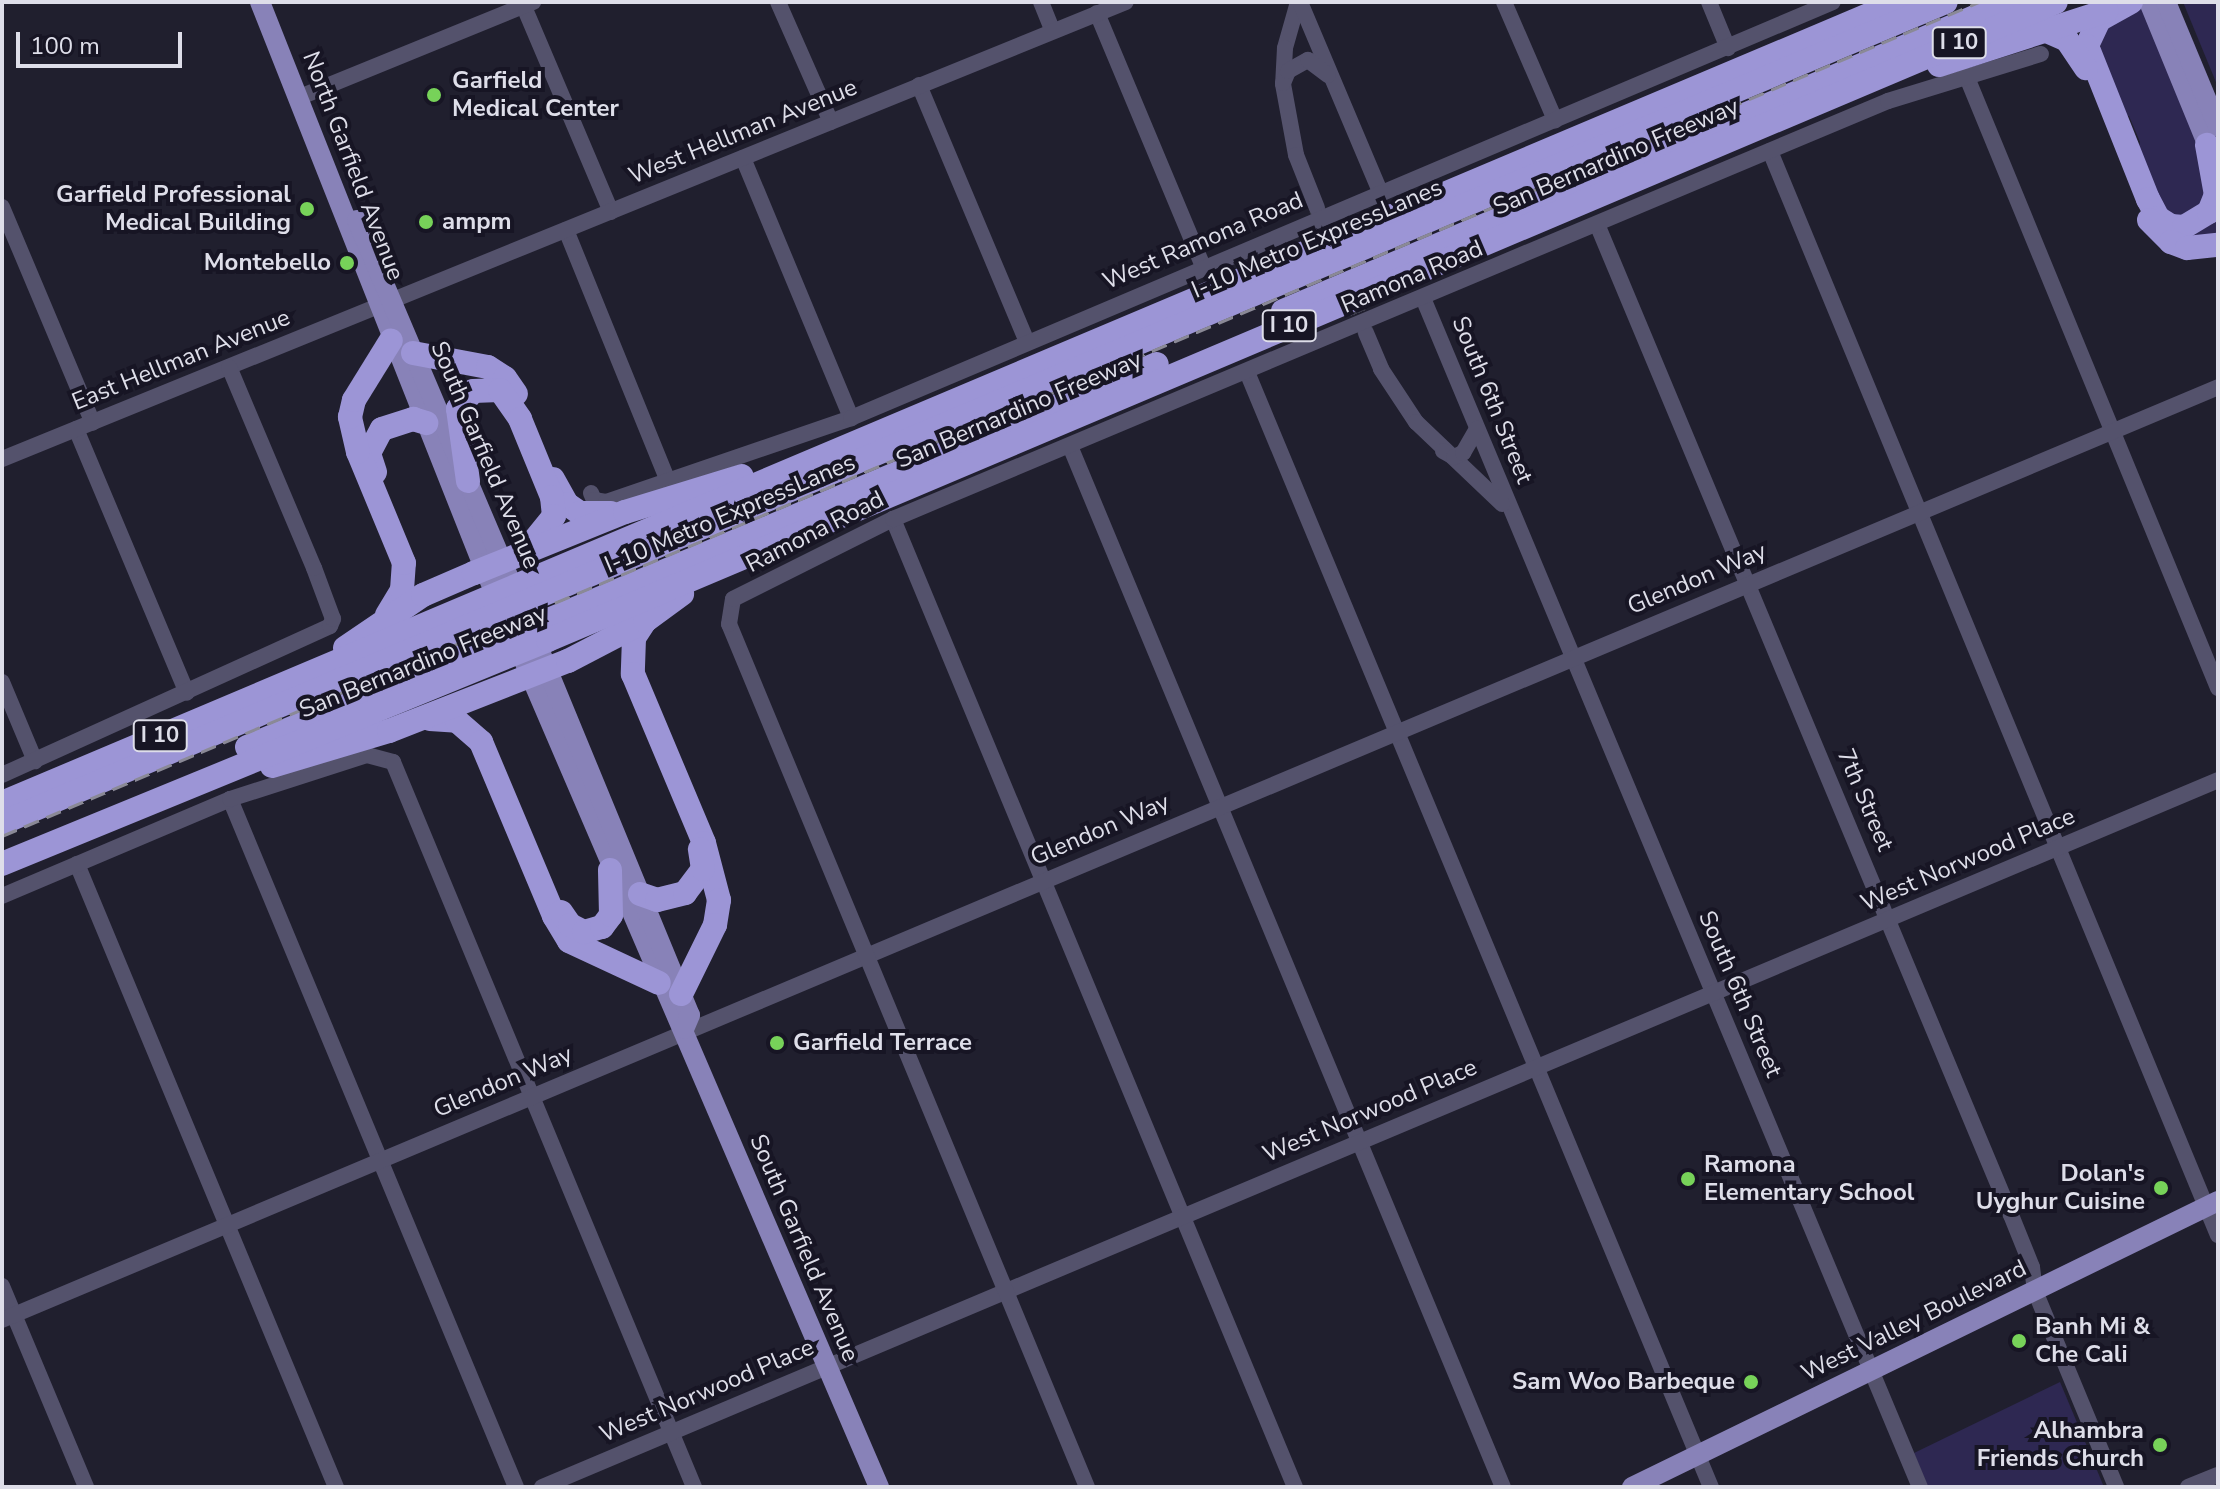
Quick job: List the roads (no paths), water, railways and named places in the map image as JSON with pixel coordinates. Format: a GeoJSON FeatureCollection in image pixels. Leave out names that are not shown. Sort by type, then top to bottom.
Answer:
{"type":"FeatureCollection","features":[{"type":"Feature","properties":{"kind":"highway","name":"San Bernardino Freeway"},"geometry":{"type":"LineString","coordinates":[[527,591],[798,467],[1899,2]]}},
{"type":"Feature","properties":{"kind":"highway","name":"I-10 Metro ExpressLanes"},"geometry":{"type":"LineString","coordinates":[[2,823],[489,607],[1946,2]]}},
{"type":"Feature","properties":{"kind":"highway","name":"I-10 Metro ExpressLanes"},"geometry":{"type":"LineString","coordinates":[[2,850],[545,632],[2010,2]]}},
{"type":"Feature","properties":{"kind":"highway","name":"San Bernardino Freeway"},"geometry":{"type":"LineString","coordinates":[[545,632],[716,569],[2056,2]]}},
{"type":"Feature","properties":{"kind":"highway"},"geometry":{"type":"LineString","coordinates":[[2045,43],[2136,3]]}},
{"type":"Feature","properties":{"kind":"highway"},"geometry":{"type":"LineString","coordinates":[[2136,3],[2099,20],[2087,46],[2148,199],[2158,218],[2171,226],[2184,227],[2209,212],[2216,195],[2213,136]]}},
{"type":"Feature","properties":{"kind":"highway"},"geometry":{"type":"LineString","coordinates":[[1862,83],[2067,40],[2084,64],[2151,224],[2171,242],[2187,248],[2218,245]]}},
{"type":"Feature","properties":{"kind":"highway"},"geometry":{"type":"LineString","coordinates":[[381,621],[399,600],[404,563],[358,452],[350,417],[354,400],[391,340]]}},
{"type":"Feature","properties":{"kind":"highway"},"geometry":{"type":"LineString","coordinates":[[413,353],[488,367],[505,378],[567,504],[595,515],[625,512]]}},
{"type":"Feature","properties":{"kind":"highway"},"geometry":{"type":"LineString","coordinates":[[468,481],[458,409],[473,391],[500,390],[520,419],[552,497],[554,516],[546,531],[517,556]]}},
{"type":"Feature","properties":{"kind":"highway"},"geometry":{"type":"LineString","coordinates":[[426,423],[413,419],[382,429],[369,453],[375,473],[417,569],[436,578],[474,573]]}},
{"type":"Feature","properties":{"kind":"highway"},"geometry":{"type":"LineString","coordinates":[[318,669],[381,621],[474,573],[625,512],[741,476],[798,467]]}},
{"type":"Feature","properties":{"kind":"highway"},"geometry":{"type":"LineString","coordinates":[[243,766],[287,765],[521,681],[645,621],[716,569]]}},
{"type":"Feature","properties":{"kind":"highway","name":"San Bernardino Freeway"},"geometry":{"type":"LineString","coordinates":[[2,803],[318,669],[489,607]]}},
{"type":"Feature","properties":{"kind":"highway"},"geometry":{"type":"LineString","coordinates":[[645,621],[634,638],[633,674],[704,843],[719,900],[715,925],[681,994]]}},
{"type":"Feature","properties":{"kind":"highway","name":"San Bernardino Freeway"},"geometry":{"type":"LineString","coordinates":[[2,864],[243,766],[506,648]]}},
{"type":"Feature","properties":{"kind":"highway"},"geometry":{"type":"LineString","coordinates":[[563,663],[594,656],[611,659],[620,669],[700,850],[703,869],[685,893],[657,900],[640,894]]}},
{"type":"Feature","properties":{"kind":"highway"},"geometry":{"type":"LineString","coordinates":[[521,681],[486,705],[485,734],[559,910],[570,925],[593,931],[611,915],[610,870]]}},
{"type":"Feature","properties":{"kind":"highway"},"geometry":{"type":"LineString","coordinates":[[411,722],[440,717],[470,728],[490,762],[554,916],[569,941],[659,983]]}},
{"type":"Feature","properties":{"kind":"main road","name":"North Garfield Avenue"},"geometry":{"type":"LineString","coordinates":[[260,2],[350,217],[347,226],[384,302]]}},
{"type":"Feature","properties":{"kind":"main road"},"geometry":{"type":"LineString","coordinates":[[2166,2],[2213,136],[2218,170]]}},
{"type":"Feature","properties":{"kind":"main road"},"geometry":{"type":"LineString","coordinates":[[2136,3],[2213,136]]}},
{"type":"Feature","properties":{"kind":"main road","name":"South Garfield Avenue"},"geometry":{"type":"LineString","coordinates":[[384,302],[391,340],[610,870],[675,1022],[684,1029],[879,1487]]}},
{"type":"Feature","properties":{"kind":"main road","name":"South Garfield Avenue"},"geometry":{"type":"LineString","coordinates":[[384,302],[413,353],[468,481],[690,1015],[684,1029]]}},
{"type":"Feature","properties":{"kind":"main road","name":"West Valley Boulevard"},"geometry":{"type":"LineString","coordinates":[[1632,1487],[2212,1204]]}},
{"type":"Feature","properties":{"kind":"street"},"geometry":{"type":"LineString","coordinates":[[778,2],[831,122]]}},
{"type":"Feature","properties":{"kind":"street"},"geometry":{"type":"LineString","coordinates":[[1041,2],[1053,31]]}},
{"type":"Feature","properties":{"kind":"street","name":"West Hellman Avenue"},"geometry":{"type":"LineString","coordinates":[[384,302],[1126,2]]}},
{"type":"Feature","properties":{"kind":"street"},"geometry":{"type":"LineString","coordinates":[[1299,2],[1381,194]]}},
{"type":"Feature","properties":{"kind":"street"},"geometry":{"type":"LineString","coordinates":[[1299,2],[1285,48],[1283,84],[1296,155],[1317,208]]}},
{"type":"Feature","properties":{"kind":"street"},"geometry":{"type":"LineString","coordinates":[[1504,2],[1555,120]]}},
{"type":"Feature","properties":{"kind":"street"},"geometry":{"type":"LineString","coordinates":[[1709,2],[1728,48]]}},
{"type":"Feature","properties":{"kind":"street","name":"West Ramona Road"},"geometry":{"type":"LineString","coordinates":[[591,493],[594,500],[606,502],[851,418],[1833,2]]}},
{"type":"Feature","properties":{"kind":"street"},"geometry":{"type":"LineString","coordinates":[[300,97],[526,3],[611,212]]}},
{"type":"Feature","properties":{"kind":"street"},"geometry":{"type":"LineString","coordinates":[[1097,13],[1203,267]]}},
{"type":"Feature","properties":{"kind":"street","name":"Ramona Road"},"geometry":{"type":"LineString","coordinates":[[867,955],[733,635],[728,610],[733,599],[893,519],[1770,151],[2045,43]]}},
{"type":"Feature","properties":{"kind":"street"},"geometry":{"type":"LineString","coordinates":[[1283,84],[1288,71],[1308,60],[1333,79]]}},
{"type":"Feature","properties":{"kind":"street"},"geometry":{"type":"LineString","coordinates":[[1966,75],[2218,688]]}},
{"type":"Feature","properties":{"kind":"street"},"geometry":{"type":"LineString","coordinates":[[919,85],[1027,342]]}},
{"type":"Feature","properties":{"kind":"street"},"geometry":{"type":"LineString","coordinates":[[1770,151],[2057,847],[2212,1204],[2218,1235]]}},
{"type":"Feature","properties":{"kind":"street"},"geometry":{"type":"LineString","coordinates":[[743,158],[851,418]]}},
{"type":"Feature","properties":{"kind":"street"},"geometry":{"type":"LineString","coordinates":[[2,207],[93,423]]}},
{"type":"Feature","properties":{"kind":"street","name":"7th Street"},"geometry":{"type":"LineString","coordinates":[[1597,224],[2032,1267],[2035,1291],[2116,1487]]}},
{"type":"Feature","properties":{"kind":"street"},"geometry":{"type":"LineString","coordinates":[[566,230],[668,481]]}},
{"type":"Feature","properties":{"kind":"street","name":"South 6th Street"},"geometry":{"type":"LineString","coordinates":[[1423,298],[1920,1487]]}},
{"type":"Feature","properties":{"kind":"street","name":"East Hellman Avenue"},"geometry":{"type":"LineString","coordinates":[[2,459],[384,302]]}},
{"type":"Feature","properties":{"kind":"street","name":"South 6th Street"},"geometry":{"type":"LineString","coordinates":[[1366,333],[1392,390],[1440,449],[1487,485],[1516,521]]}},
{"type":"Feature","properties":{"kind":"street"},"geometry":{"type":"LineString","coordinates":[[2,775],[330,626],[330,610],[229,367]]}},
{"type":"Feature","properties":{"kind":"street"},"geometry":{"type":"LineString","coordinates":[[1247,372],[1711,1487]]}},
{"type":"Feature","properties":{"kind":"street","name":"Glendon Way"},"geometry":{"type":"LineString","coordinates":[[8,1317],[684,1029],[2218,387]]}},
{"type":"Feature","properties":{"kind":"street"},"geometry":{"type":"LineString","coordinates":[[76,429],[187,693]]}},
{"type":"Feature","properties":{"kind":"street"},"geometry":{"type":"LineString","coordinates":[[1440,449],[1454,457],[1463,453],[1477,429]]}},
{"type":"Feature","properties":{"kind":"street"},"geometry":{"type":"LineString","coordinates":[[1070,446],[1503,1487]]}},
{"type":"Feature","properties":{"kind":"street"},"geometry":{"type":"LineString","coordinates":[[893,519],[1295,1487]]}},
{"type":"Feature","properties":{"kind":"street"},"geometry":{"type":"LineString","coordinates":[[2,682],[35,761]]}},
{"type":"Feature","properties":{"kind":"street"},"geometry":{"type":"LineString","coordinates":[[2,896],[230,799],[367,755],[393,762],[694,1487]]}},
{"type":"Feature","properties":{"kind":"street","name":"West Norwood Place"},"geometry":{"type":"LineString","coordinates":[[542,1487],[2218,780]]}},
{"type":"Feature","properties":{"kind":"street"},"geometry":{"type":"LineString","coordinates":[[230,799],[516,1487]]}},
{"type":"Feature","properties":{"kind":"street"},"geometry":{"type":"LineString","coordinates":[[77,864],[336,1487]]}},
{"type":"Feature","properties":{"kind":"street"},"geometry":{"type":"LineString","coordinates":[[867,955],[1087,1487]]}},
{"type":"Feature","properties":{"kind":"street"},"geometry":{"type":"LineString","coordinates":[[2,1286],[8,1317],[86,1487]]}},
{"type":"Feature","properties":{"kind":"street"},"geometry":{"type":"LineString","coordinates":[[2188,1487],[2218,1475]]}},
{"type":"Feature","properties":{"kind":"tunnel"},"geometry":{"type":"LineString","coordinates":[[1317,209],[1366,333]]}},
{"type":"Feature","properties":{"kind":"railway"},"geometry":{"type":"LineString","coordinates":[[2,836],[1979,2]]}},
{"type":"Feature","properties":{"kind":"place","name":"Garfield Medical Center"},"geometry":{"type":"Point","coordinates":[434,95]}},
{"type":"Feature","properties":{"kind":"place","name":"Garfield Professional Medical Building"},"geometry":{"type":"Point","coordinates":[307,209]}},
{"type":"Feature","properties":{"kind":"place","name":"ampm"},"geometry":{"type":"Point","coordinates":[426,222]}},
{"type":"Feature","properties":{"kind":"place","name":"Montebello"},"geometry":{"type":"Point","coordinates":[347,263]}},
{"type":"Feature","properties":{"kind":"place","name":"Garfield Terrace"},"geometry":{"type":"Point","coordinates":[777,1043]}},
{"type":"Feature","properties":{"kind":"place","name":"Ramona Elementary School"},"geometry":{"type":"Point","coordinates":[1688,1179]}},
{"type":"Feature","properties":{"kind":"place","name":"Dolan's Uyghur Cuisine"},"geometry":{"type":"Point","coordinates":[2161,1188]}},
{"type":"Feature","properties":{"kind":"place","name":"Banh Mi & Che Cali"},"geometry":{"type":"Point","coordinates":[2019,1341]}},
{"type":"Feature","properties":{"kind":"place","name":"Sam Woo Barbeque"},"geometry":{"type":"Point","coordinates":[1751,1382]}},
{"type":"Feature","properties":{"kind":"place","name":"Alhambra Friends Church"},"geometry":{"type":"Point","coordinates":[2160,1445]}}]}
